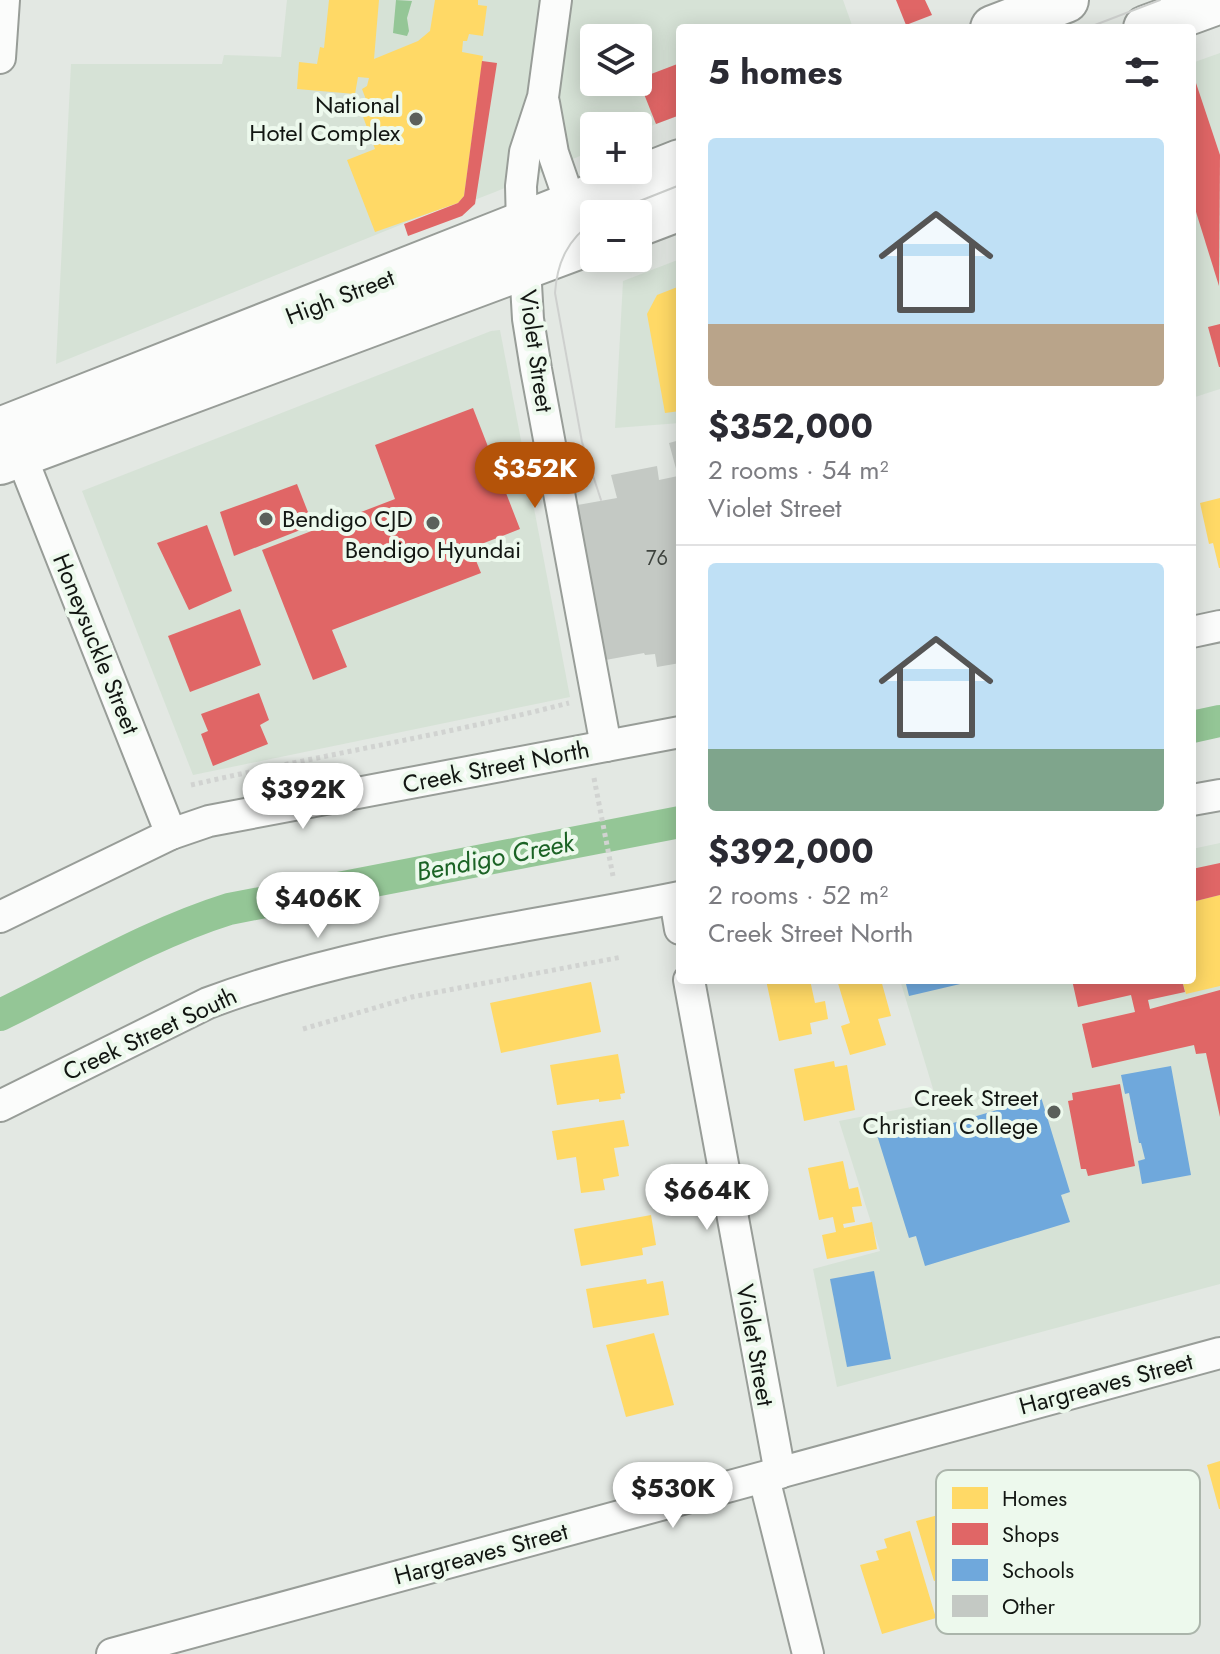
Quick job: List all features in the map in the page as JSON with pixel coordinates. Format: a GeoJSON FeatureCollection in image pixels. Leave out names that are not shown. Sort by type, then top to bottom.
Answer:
{"type":"FeatureCollection","features":[{"type":"Feature","properties":{"kind":"highway"},"geometry":{"type":"LineString","coordinates":[[1003,24],[1066,0]]}},
{"type":"Feature","properties":{"kind":"highway"},"geometry":{"type":"LineString","coordinates":[[1157,24],[1220,1]]}},
{"type":"Feature","properties":{"kind":"highway","name":"High Street"},"geometry":{"type":"LineString","coordinates":[[626,200],[676,165]]}},
{"type":"Feature","properties":{"kind":"highway"},"geometry":{"type":"LineString","coordinates":[[652,219],[676,210]]}},
{"type":"Feature","properties":{"kind":"highway","name":"High Street"},"geometry":{"type":"LineString","coordinates":[[6,436],[524,246],[580,231]]}},
{"type":"Feature","properties":{"kind":"street"},"geometry":{"type":"LineString","coordinates":[[0,58],[4,0]]}},
{"type":"Feature","properties":{"kind":"street","name":"Violet Street"},"geometry":{"type":"LineString","coordinates":[[556,0],[543,97],[525,152],[521,186],[528,319],[606,746]]}},
{"type":"Feature","properties":{"kind":"street","name":"Violet Street"},"geometry":{"type":"LineString","coordinates":[[543,97],[553,153],[580,220]]}},
{"type":"Feature","properties":{"kind":"street","name":"Honeysuckle Street"},"geometry":{"type":"LineString","coordinates":[[6,436],[171,834]]}},
{"type":"Feature","properties":{"kind":"street"},"geometry":{"type":"LineString","coordinates":[[1196,631],[1220,626]]}},
{"type":"Feature","properties":{"kind":"street","name":"Creek Street North"},"geometry":{"type":"LineString","coordinates":[[0,917],[171,834],[209,821],[676,733]]}},
{"type":"Feature","properties":{"kind":"street"},"geometry":{"type":"LineString","coordinates":[[1196,799],[1220,795]]}},
{"type":"Feature","properties":{"kind":"street","name":"Creek Street South"},"geometry":{"type":"LineString","coordinates":[[0,1106],[208,1003],[242,990],[327,966],[676,898]]}},
{"type":"Feature","properties":{"kind":"street","name":"Violet Street"},"geometry":{"type":"LineString","coordinates":[[690,984],[772,1475],[808,1654]]}},
{"type":"Feature","properties":{"kind":"street","name":"Hargreaves Street"},"geometry":{"type":"LineString","coordinates":[[112,1654],[1220,1353]]}},
{"type":"Feature","properties":{"kind":"path"},"geometry":{"type":"LineString","coordinates":[[191,785],[291,762],[480,726],[574,702]]}},
{"type":"Feature","properties":{"kind":"path"},"geometry":{"type":"LineString","coordinates":[[597,795],[613,876]]}},
{"type":"Feature","properties":{"kind":"path"},"geometry":{"type":"LineString","coordinates":[[303,1029],[412,997],[622,957]]}},
{"type":"Feature","properties":{"kind":"shaded area"},"geometry":{"type":"Polygon","coordinates":[[[287,0],[843,0],[852,24],[676,24],[676,117],[652,126],[652,112],[580,112],[580,156],[477,199],[462,200],[56,364],[71,64],[222,64],[224,55],[281,57],[287,0]]]}},
{"type":"Feature","properties":{"kind":"shaded area"},"geometry":{"type":"Polygon","coordinates":[[[396,0],[412,1],[407,18],[407,36],[393,33],[396,0]]]}},
{"type":"Feature","properties":{"kind":"shaded area"},"geometry":{"type":"Polygon","coordinates":[[[1220,53],[1220,389],[1196,397],[1196,62],[1220,53]]]}},
{"type":"Feature","properties":{"kind":"shaded area"},"geometry":{"type":"Polygon","coordinates":[[[676,261],[676,423],[615,428],[623,281],[676,261]]]}},
{"type":"Feature","properties":{"kind":"shaded area"},"geometry":{"type":"Polygon","coordinates":[[[500,330],[570,697],[193,775],[82,491],[500,330]]]}},
{"type":"Feature","properties":{"kind":"shaded area","name":"Creek Street Christian College"},"geometry":{"type":"Polygon","coordinates":[[[1220,843],[1220,1284],[837,1387],[813,1269],[880,1251],[839,1121],[937,1102],[901,984],[1196,984],[1196,848],[1220,843]]]}},
{"type":"Feature","properties":{"kind":"building: Homes"},"geometry":{"type":"Polygon","coordinates":[[[329,0],[379,0],[374,59],[418,41],[430,31],[435,0],[478,0],[478,5],[487,6],[483,36],[469,34],[467,41],[463,41],[462,52],[483,56],[464,196],[458,203],[375,232],[347,160],[375,149],[362,114],[370,110],[362,89],[367,86],[369,78],[358,77],[355,94],[297,89],[299,62],[317,64],[320,47],[324,48],[329,0]]]}},
{"type":"Feature","properties":{"kind":"building: Homes"},"geometry":{"type":"Polygon","coordinates":[[[676,288],[676,412],[665,413],[647,314],[657,295],[676,288]]]}},
{"type":"Feature","properties":{"kind":"building: Homes"},"geometry":{"type":"Polygon","coordinates":[[[1220,498],[1219,568],[1213,543],[1209,544],[1200,503],[1220,498]]]}},
{"type":"Feature","properties":{"kind":"building: Homes"},"geometry":{"type":"Polygon","coordinates":[[[1220,895],[1220,986],[1186,994],[1183,984],[1196,984],[1196,901],[1220,895]]]}},
{"type":"Feature","properties":{"kind":"building: Homes"},"geometry":{"type":"Polygon","coordinates":[[[591,982],[601,1032],[501,1053],[490,1003],[591,982]]]}},
{"type":"Feature","properties":{"kind":"building: Homes"},"geometry":{"type":"Polygon","coordinates":[[[767,984],[811,984],[815,1003],[825,1001],[828,1019],[810,1023],[812,1034],[779,1041],[767,984]]]}},
{"type":"Feature","properties":{"kind":"building: Homes"},"geometry":{"type":"Polygon","coordinates":[[[838,984],[882,984],[891,1016],[878,1019],[886,1045],[850,1055],[841,1026],[850,1023],[838,984]]]}},
{"type":"Feature","properties":{"kind":"building: Homes"},"geometry":{"type":"Polygon","coordinates":[[[618,1054],[625,1093],[620,1094],[621,1099],[557,1105],[550,1065],[618,1054]]]}},
{"type":"Feature","properties":{"kind":"building: Homes"},"geometry":{"type":"Polygon","coordinates":[[[834,1061],[835,1067],[847,1065],[855,1110],[804,1121],[794,1069],[834,1061]]]}},
{"type":"Feature","properties":{"kind":"building: Homes"},"geometry":{"type":"Polygon","coordinates":[[[624,1120],[629,1146],[614,1148],[619,1176],[603,1179],[605,1190],[581,1193],[576,1157],[557,1160],[552,1131],[624,1120]]]}},
{"type":"Feature","properties":{"kind":"building: Homes"},"geometry":{"type":"Polygon","coordinates":[[[843,1161],[849,1189],[858,1187],[862,1206],[852,1207],[855,1222],[843,1224],[844,1228],[872,1222],[877,1249],[827,1259],[822,1235],[836,1232],[833,1217],[819,1220],[808,1168],[843,1161]]]}},
{"type":"Feature","properties":{"kind":"building: Homes"},"geometry":{"type":"Polygon","coordinates":[[[651,1215],[656,1245],[642,1248],[643,1255],[581,1266],[574,1229],[651,1215]]]}},
{"type":"Feature","properties":{"kind":"building: Homes"},"geometry":{"type":"Polygon","coordinates":[[[646,1279],[647,1284],[663,1281],[669,1315],[593,1328],[586,1289],[646,1279]]]}},
{"type":"Feature","properties":{"kind":"building: Homes"},"geometry":{"type":"Polygon","coordinates":[[[654,1333],[674,1405],[626,1417],[606,1345],[654,1333]]]}},
{"type":"Feature","properties":{"kind":"building: Homes"},"geometry":{"type":"Polygon","coordinates":[[[1220,1461],[1220,1509],[1219,1509],[1207,1465],[1220,1461]]]}},
{"type":"Feature","properties":{"kind":"building: Homes"},"geometry":{"type":"Polygon","coordinates":[[[936,1516],[936,1580],[934,1581],[916,1521],[936,1516]]]}},
{"type":"Feature","properties":{"kind":"building: Homes"},"geometry":{"type":"Polygon","coordinates":[[[910,1531],[936,1618],[882,1634],[860,1565],[879,1560],[876,1551],[887,1548],[884,1539],[910,1531]]]}},
{"type":"Feature","properties":{"kind":"building: Shops"},"geometry":{"type":"Polygon","coordinates":[[[896,0],[925,0],[932,15],[906,24],[896,0]]]}},
{"type":"Feature","properties":{"kind":"building: Shops"},"geometry":{"type":"Polygon","coordinates":[[[482,61],[497,63],[475,204],[462,216],[408,236],[404,224],[458,203],[464,196],[482,61]]]}},
{"type":"Feature","properties":{"kind":"building: Shops"},"geometry":{"type":"Polygon","coordinates":[[[676,65],[676,116],[656,124],[645,96],[652,96],[652,74],[676,65]]]}},
{"type":"Feature","properties":{"kind":"building: Shops"},"geometry":{"type":"Polygon","coordinates":[[[1196,83],[1220,155],[1219,286],[1196,212],[1196,83]]]}},
{"type":"Feature","properties":{"kind":"building: Shops"},"geometry":{"type":"Polygon","coordinates":[[[1220,324],[1220,367],[1219,367],[1208,327],[1220,324]]]}},
{"type":"Feature","properties":{"kind":"building: Shops"},"geometry":{"type":"Polygon","coordinates":[[[473,408],[520,529],[471,548],[481,573],[332,630],[347,667],[313,680],[262,550],[395,499],[375,445],[473,408]]]}},
{"type":"Feature","properties":{"kind":"building: Shops","name":"Bendigo CJD"},"geometry":{"type":"Polygon","coordinates":[[[297,484],[313,525],[234,556],[220,512],[297,484]]]}},
{"type":"Feature","properties":{"kind":"building: Shops"},"geometry":{"type":"Polygon","coordinates":[[[207,525],[232,591],[189,610],[157,543],[207,525]]]}},
{"type":"Feature","properties":{"kind":"building: Shops"},"geometry":{"type":"Polygon","coordinates":[[[240,609],[261,665],[190,692],[168,636],[240,609]]]}},
{"type":"Feature","properties":{"kind":"building: Shops"},"geometry":{"type":"Polygon","coordinates":[[[259,693],[269,720],[260,725],[268,744],[213,766],[201,734],[208,731],[201,714],[259,693]]]}},
{"type":"Feature","properties":{"kind":"building: Shops"},"geometry":{"type":"Polygon","coordinates":[[[1220,863],[1220,895],[1196,901],[1196,868],[1220,863]]]}},
{"type":"Feature","properties":{"kind":"building: Shops"},"geometry":{"type":"Polygon","coordinates":[[[1073,984],[1183,984],[1185,992],[1148,1000],[1150,1009],[1220,990],[1220,1117],[1206,1053],[1196,1054],[1194,1045],[1092,1068],[1082,1024],[1135,1012],[1131,995],[1078,1007],[1073,984]]]}},
{"type":"Feature","properties":{"kind":"building: Shops"},"geometry":{"type":"Polygon","coordinates":[[[1120,1084],[1135,1166],[1088,1176],[1086,1169],[1081,1169],[1068,1101],[1073,1100],[1072,1093],[1120,1084]]]}},
{"type":"Feature","properties":{"kind":"building: Schools"},"geometry":{"type":"Polygon","coordinates":[[[906,984],[960,984],[909,996],[906,984]]]}},
{"type":"Feature","properties":{"kind":"building: Schools"},"geometry":{"type":"Polygon","coordinates":[[[1171,1066],[1191,1175],[1142,1184],[1138,1161],[1145,1159],[1129,1093],[1125,1094],[1121,1075],[1171,1066]]]}},
{"type":"Feature","properties":{"kind":"building: Schools"},"geometry":{"type":"Polygon","coordinates":[[[1041,1097],[1070,1192],[1061,1195],[1070,1222],[925,1266],[916,1236],[909,1238],[876,1132],[922,1118],[926,1131],[1041,1097]]]}},
{"type":"Feature","properties":{"kind":"building: Schools"},"geometry":{"type":"Polygon","coordinates":[[[874,1271],[891,1359],[847,1367],[830,1279],[874,1271]]]}},
{"type":"Feature","properties":{"kind":"building: Other"},"geometry":{"type":"Polygon","coordinates":[[[676,441],[676,469],[669,443],[676,441]]]}},
{"type":"Feature","properties":{"kind":"building: Other"},"geometry":{"type":"Polygon","coordinates":[[[657,466],[659,480],[676,476],[676,664],[657,667],[655,654],[644,653],[600,661],[572,506],[617,498],[611,475],[657,466]]]}},
{"type":"Feature","properties":{"kind":"waterway","name":"Bendigo Creek"},"geometry":{"type":"LineString","coordinates":[[1196,726],[1220,721]]}},
{"type":"Feature","properties":{"kind":"waterway","name":"Bendigo Creek"},"geometry":{"type":"LineString","coordinates":[[0,1015],[141,944],[229,909],[676,823]]}},
{"type":"Feature","properties":{"kind":"tram line"},"geometry":{"type":"LineString","coordinates":[[1097,24],[1160,0]]}},
{"type":"Feature","properties":{"kind":"tram line"},"geometry":{"type":"LineString","coordinates":[[642,200],[676,187]]}},
{"type":"Feature","properties":{"kind":"tram line"},"geometry":{"type":"LineString","coordinates":[[580,232],[561,261],[555,293],[582,442],[601,500]]}},
{"type":"Feature","properties":{"kind":"place","name":"National Hotel Complex"},"geometry":{"type":"Point","coordinates":[416,119]}},
{"type":"Feature","properties":{"kind":"place","name":"Bendigo CJD"},"geometry":{"type":"Point","coordinates":[266,519]}},
{"type":"Feature","properties":{"kind":"place","name":"Bendigo Hyundai"},"geometry":{"type":"Point","coordinates":[433,523]}},
{"type":"Feature","properties":{"kind":"place","name":"Creek Street Christian College"},"geometry":{"type":"Point","coordinates":[1054,1112]}}]}
